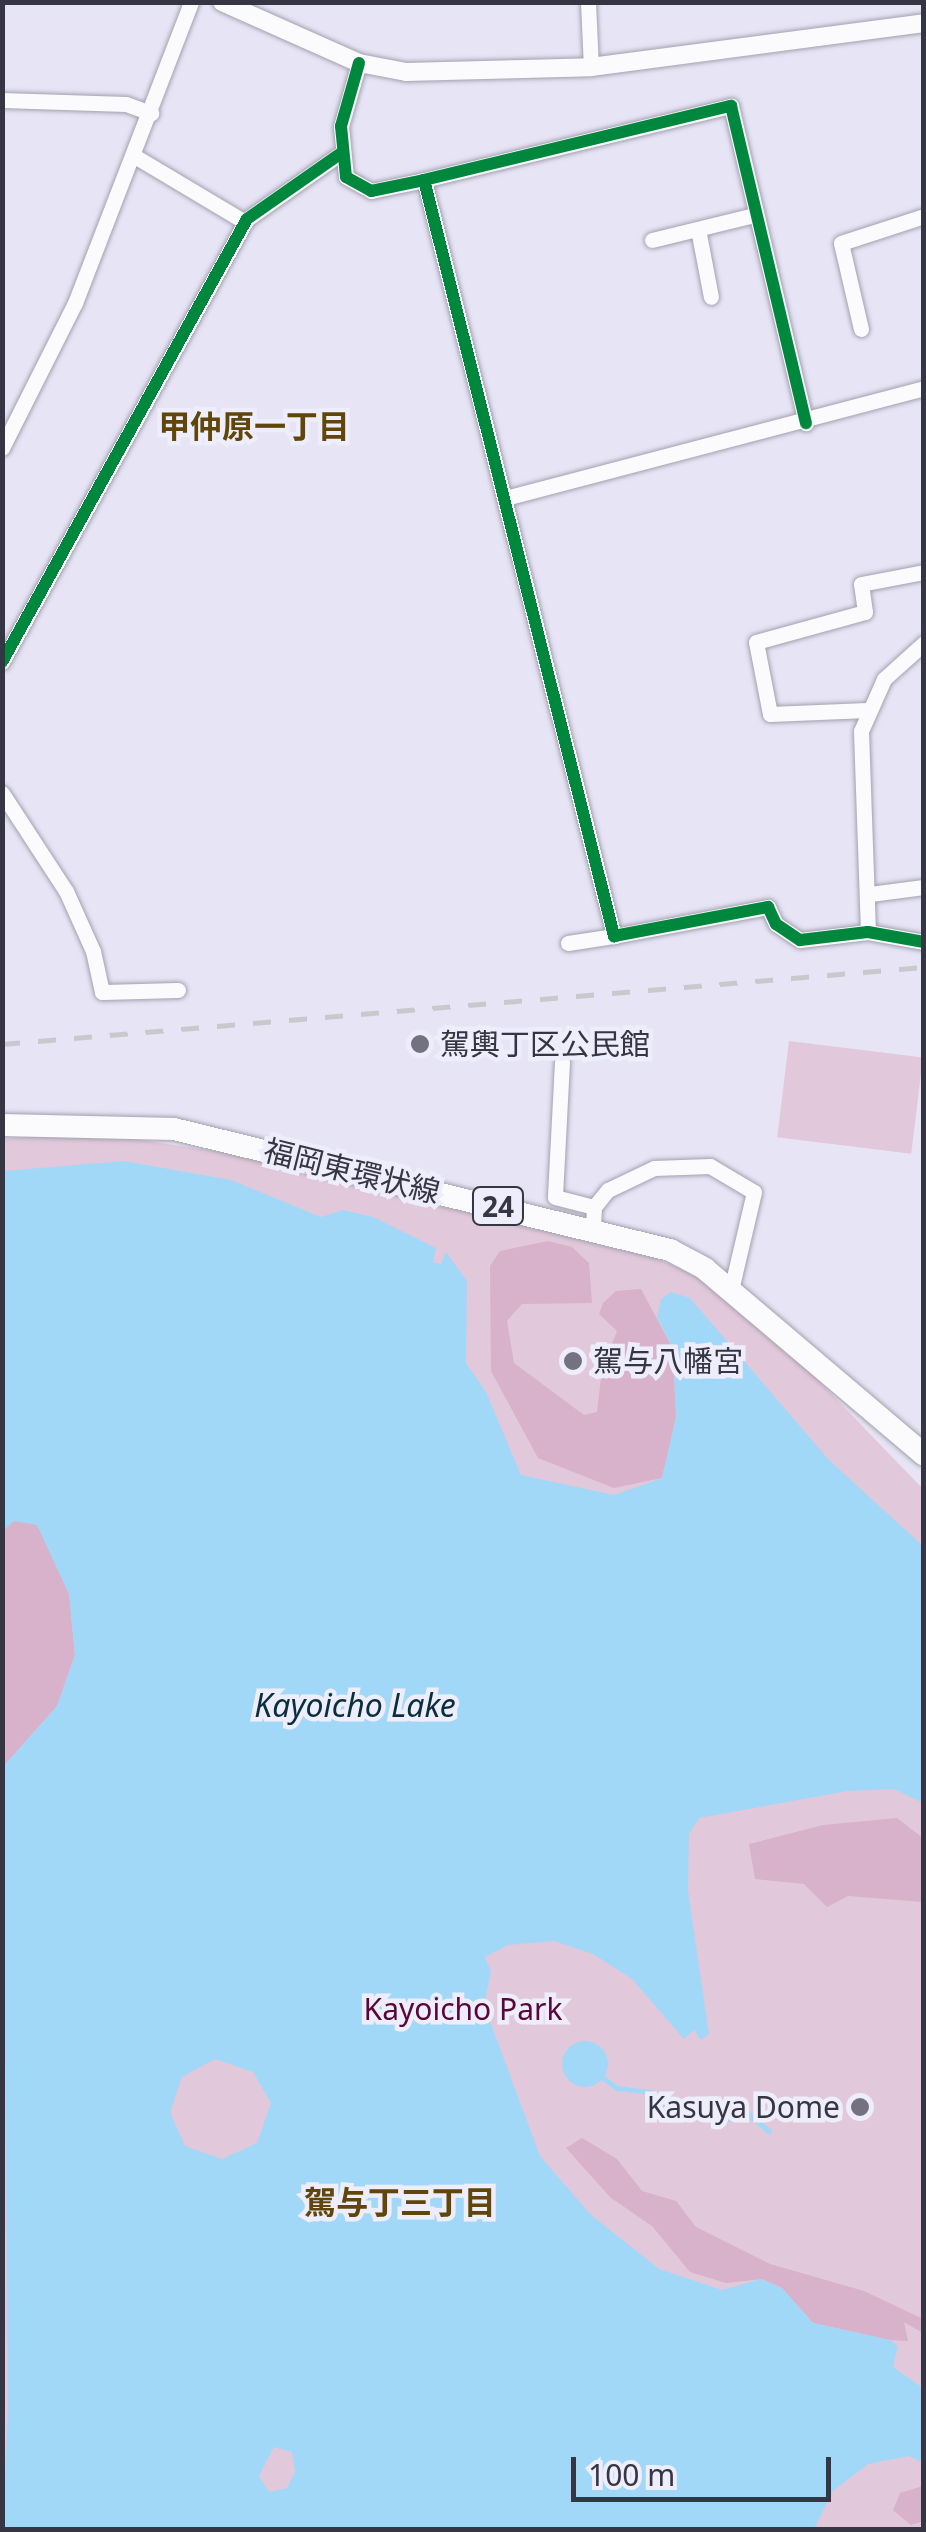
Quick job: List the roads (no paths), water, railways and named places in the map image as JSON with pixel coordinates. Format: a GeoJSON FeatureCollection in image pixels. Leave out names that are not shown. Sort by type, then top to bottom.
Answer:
{"type":"FeatureCollection","features":[{"type":"Feature","properties":{"kind":"main road","name":"福岡東環状線"},"geometry":{"type":"LineString","coordinates":[[2,1126],[174,1129],[594,1217],[670,1250],[731,1290],[924,1455]]}},
{"type":"Feature","properties":{"kind":"street"},"geometry":{"type":"LineString","coordinates":[[2,448],[75,303],[136,157],[191,2]]}},
{"type":"Feature","properties":{"kind":"street"},"geometry":{"type":"LineString","coordinates":[[222,2],[358,64],[422,72],[591,67],[924,23]]}},
{"type":"Feature","properties":{"kind":"street"},"geometry":{"type":"LineString","coordinates":[[588,2],[591,67]]}},
{"type":"Feature","properties":{"kind":"street"},"geometry":{"type":"LineString","coordinates":[[358,64],[346,101],[340,154],[356,186],[371,191],[731,106],[806,423]]}},
{"type":"Feature","properties":{"kind":"street"},"geometry":{"type":"LineString","coordinates":[[2,100],[126,104],[152,113]]}},
{"type":"Feature","properties":{"kind":"street"},"geometry":{"type":"LineString","coordinates":[[2,662],[245,222],[340,154]]}},
{"type":"Feature","properties":{"kind":"street"},"geometry":{"type":"LineString","coordinates":[[136,157],[245,222]]}},
{"type":"Feature","properties":{"kind":"street"},"geometry":{"type":"LineString","coordinates":[[424,180],[614,936]]}},
{"type":"Feature","properties":{"kind":"street"},"geometry":{"type":"LineString","coordinates":[[652,240],[754,214]]}},
{"type":"Feature","properties":{"kind":"street"},"geometry":{"type":"LineString","coordinates":[[861,329],[841,243],[924,216]]}},
{"type":"Feature","properties":{"kind":"street"},"geometry":{"type":"LineString","coordinates":[[698,228],[711,297]]}},
{"type":"Feature","properties":{"kind":"street"},"geometry":{"type":"LineString","coordinates":[[505,498],[806,423],[924,388]]}},
{"type":"Feature","properties":{"kind":"street"},"geometry":{"type":"LineString","coordinates":[[867,710],[770,714],[756,642],[864,612],[861,584],[924,572]]}},
{"type":"Feature","properties":{"kind":"street"},"geometry":{"type":"LineString","coordinates":[[868,932],[870,894],[858,755],[867,710],[896,664],[924,644]]}},
{"type":"Feature","properties":{"kind":"street"},"geometry":{"type":"LineString","coordinates":[[2,793],[66,891],[93,951],[102,992],[178,990]]}},
{"type":"Feature","properties":{"kind":"street"},"geometry":{"type":"LineString","coordinates":[[870,894],[924,887]]}},
{"type":"Feature","properties":{"kind":"street"},"geometry":{"type":"LineString","coordinates":[[568,943],[768,907],[776,924],[800,940],[868,932],[924,942]]}},
{"type":"Feature","properties":{"kind":"street"},"geometry":{"type":"LineString","coordinates":[[562,1062],[555,1197],[594,1217],[608,1190],[654,1168],[710,1166],[754,1192],[731,1290]]}},
{"type":"Feature","properties":{"kind":"water","name":"Kayoicho Lake"},"geometry":{"type":"Polygon","coordinates":[[[124,1161],[231,1180],[321,1217],[343,1210],[373,1217],[436,1248],[433,1262],[441,1264],[446,1252],[467,1281],[466,1363],[486,1392],[521,1475],[614,1495],[662,1478],[676,1417],[673,1349],[657,1317],[661,1299],[671,1292],[690,1298],[829,1460],[923,1546],[923,1803],[894,1789],[848,1791],[699,1818],[689,1834],[688,1891],[709,2034],[701,2040],[694,2030],[684,2039],[632,1979],[593,1954],[554,1941],[508,1945],[485,1957],[491,1972],[484,2005],[540,2156],[591,2215],[659,2269],[722,2290],[761,2279],[782,2288],[813,2323],[890,2340],[898,2346],[893,2367],[923,2388],[923,2463],[909,2456],[868,2464],[833,2491],[814,2529],[3,2529],[8,2408],[3,1767],[57,1706],[75,1655],[69,1594],[37,1525],[14,1521],[3,1531],[3,1171],[124,1161]],[[215,2059],[182,2077],[170,2112],[185,2146],[222,2159],[257,2143],[271,2103],[253,2072],[215,2059]],[[274,2447],[259,2476],[269,2492],[287,2488],[295,2472],[292,2452],[274,2447]]]}},
{"type":"Feature","properties":{"kind":"water"},"geometry":{"type":"Polygon","coordinates":[[[585,2041],[601,2048],[608,2064],[601,2080],[585,2087],[569,2080],[562,2064],[569,2048],[585,2041]]]}},
{"type":"Feature","properties":{"kind":"water"},"geometry":{"type":"Polygon","coordinates":[[[668,2097],[680,2109],[668,2121],[656,2109],[668,2097]]]}},
{"type":"Feature","properties":{"kind":"waterway"},"geometry":{"type":"LineString","coordinates":[[599,2075],[617,2088],[651,2092],[663,2104]]}},
{"type":"Feature","properties":{"kind":"waterway"},"geometry":{"type":"LineString","coordinates":[[677,2111],[697,2107],[718,2123],[746,2112],[769,2131]]}},
{"type":"Feature","properties":{"kind":"railway"},"geometry":{"type":"LineString","coordinates":[[2,1044],[924,967]]}},
{"type":"Feature","properties":{"kind":"place","name":"駕輿丁区公民館"},"geometry":{"type":"Point","coordinates":[420,1044]}},
{"type":"Feature","properties":{"kind":"place","name":"駕与八幡宮"},"geometry":{"type":"Point","coordinates":[573,1361]}},
{"type":"Feature","properties":{"kind":"place","name":"Kasuya Dome"},"geometry":{"type":"Point","coordinates":[860,2107]}},
{"type":"Feature","properties":{"kind":"district","name":"甲仲原一丁目"},"geometry":{"type":"Point","coordinates":[254,426]}},
{"type":"Feature","properties":{"kind":"district","name":"駕与丁三丁目"},"geometry":{"type":"Point","coordinates":[400,2202]}},
{"type":"Feature","properties":{"kind":"park label","name":"Kayoicho Park"},"geometry":{"type":"Point","coordinates":[463,2009]}}]}
